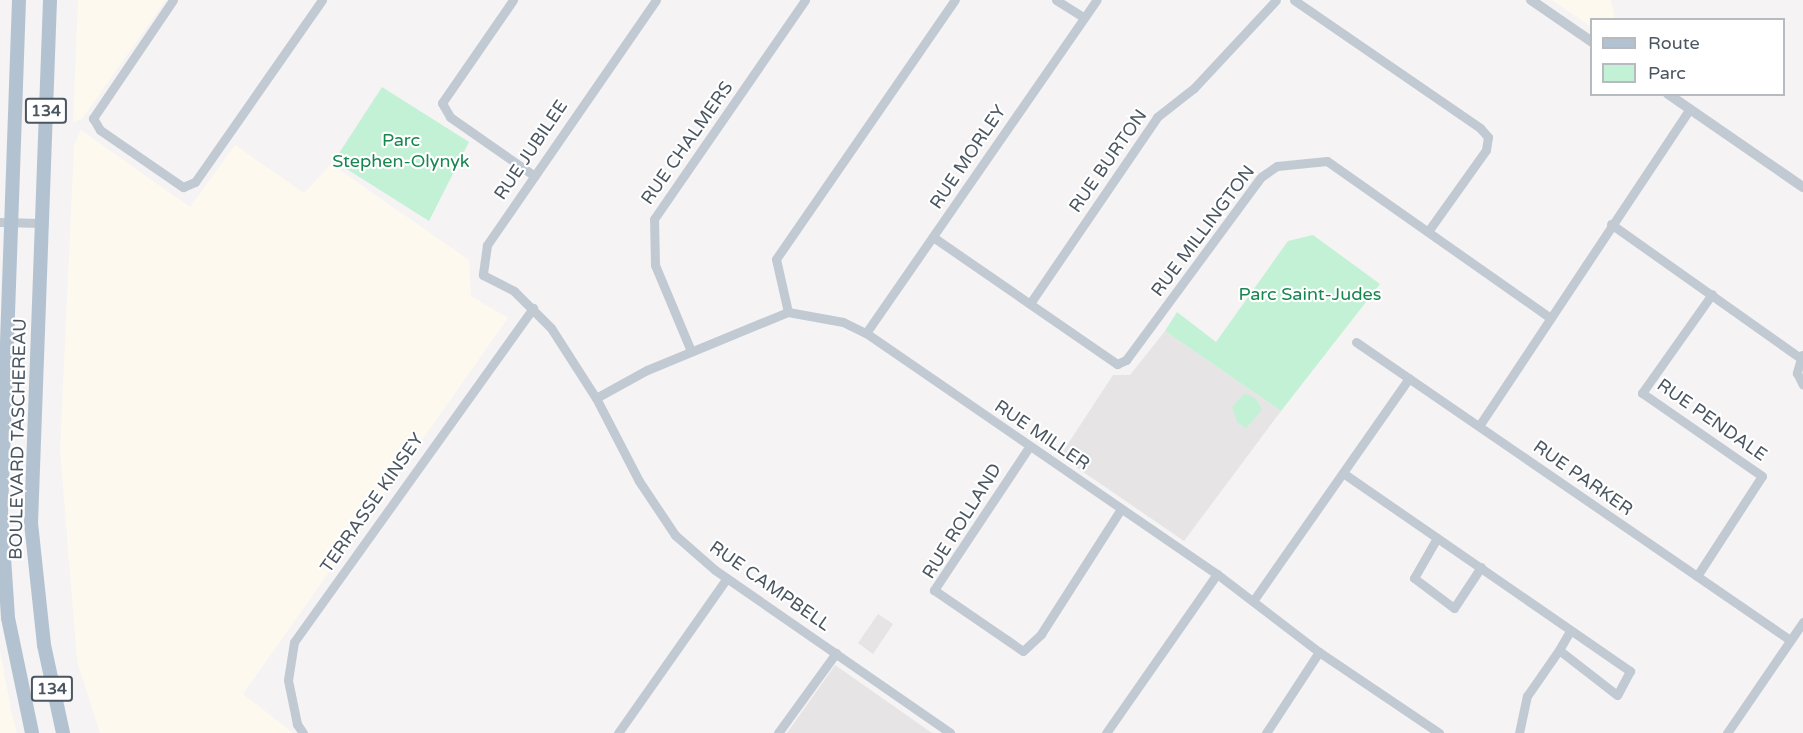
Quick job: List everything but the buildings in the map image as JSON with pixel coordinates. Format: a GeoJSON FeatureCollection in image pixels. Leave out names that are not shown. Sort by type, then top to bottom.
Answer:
{"type":"FeatureCollection","features":[{"type":"Feature","properties":{"kind":"main road","name":"BOULEVARD TASCHEREAU"},"geometry":{"type":"LineString","coordinates":[[19,0],[5,222],[1,529],[4,618],[32,733]]}},
{"type":"Feature","properties":{"kind":"main road","name":"BOULEVARD TASCHEREAU"},"geometry":{"type":"LineString","coordinates":[[50,0],[32,523],[44,645],[63,733]]}},
{"type":"Feature","properties":{"kind":"street"},"geometry":{"type":"LineString","coordinates":[[173,0],[95,111],[93,120],[100,130],[176,185],[191,185],[322,0]]}},
{"type":"Feature","properties":{"kind":"street"},"geometry":{"type":"LineString","coordinates":[[513,0],[442,103],[450,117],[532,175]]}},
{"type":"Feature","properties":{"kind":"street","name":"RUE JUBILEE"},"geometry":{"type":"LineString","coordinates":[[533,308],[514,291],[483,276],[487,245],[532,175],[656,0]]}},
{"type":"Feature","properties":{"kind":"street","name":"RUE CHALMERS"},"geometry":{"type":"LineString","coordinates":[[691,351],[655,266],[654,219],[805,0]]}},
{"type":"Feature","properties":{"kind":"street"},"geometry":{"type":"LineString","coordinates":[[596,398],[691,351],[788,312],[776,259],[955,0]]}},
{"type":"Feature","properties":{"kind":"street"},"geometry":{"type":"LineString","coordinates":[[1056,0],[1083,17]]}},
{"type":"Feature","properties":{"kind":"street","name":"RUE MORLEY"},"geometry":{"type":"LineString","coordinates":[[866,333],[1096,0]]}},
{"type":"Feature","properties":{"kind":"street","name":"RUE BURTON"},"geometry":{"type":"LineString","coordinates":[[1031,302],[1157,117],[1194,88],[1276,0]]}},
{"type":"Feature","properties":{"kind":"street"},"geometry":{"type":"LineString","coordinates":[[1294,0],[1488,137],[1486,150],[1429,230]]}},
{"type":"Feature","properties":{"kind":"street"},"geometry":{"type":"LineString","coordinates":[[1531,0],[1590,41]]}},
{"type":"Feature","properties":{"kind":"street"},"geometry":{"type":"LineString","coordinates":[[1671,96],[1803,187]]}},
{"type":"Feature","properties":{"kind":"street"},"geometry":{"type":"LineString","coordinates":[[1479,426],[1611,224],[1690,109]]}},
{"type":"Feature","properties":{"kind":"street","name":"RUE MILLINGTON"},"geometry":{"type":"LineString","coordinates":[[933,237],[1031,302],[1117,364],[1126,360],[1261,177],[1277,166],[1302,161],[1327,161],[1429,230],[1550,318]]}},
{"type":"Feature","properties":{"kind":"street"},"geometry":{"type":"LineString","coordinates":[[5,222],[42,223]]}},
{"type":"Feature","properties":{"kind":"street"},"geometry":{"type":"LineString","coordinates":[[1611,224],[1801,355],[1797,373],[1803,385]]}},
{"type":"Feature","properties":{"kind":"street","name":"RUE PENDALE"},"geometry":{"type":"LineString","coordinates":[[1697,576],[1762,476],[1642,393],[1712,294]]}},
{"type":"Feature","properties":{"kind":"street","name":"RUE CAMPBELL"},"geometry":{"type":"LineString","coordinates":[[533,308],[596,398],[639,482],[675,535],[727,578],[950,733]]}},
{"type":"Feature","properties":{"kind":"street","name":"TERRASSE KINSEY"},"geometry":{"type":"LineString","coordinates":[[303,733],[297,724],[288,680],[294,642],[533,308]]}},
{"type":"Feature","properties":{"kind":"street","name":"RUE MILLER"},"geometry":{"type":"LineString","coordinates":[[788,312],[843,322],[866,333],[1216,574],[1319,652],[1439,733]]}},
{"type":"Feature","properties":{"kind":"street","name":"RUE PARKER"},"geometry":{"type":"LineString","coordinates":[[1356,342],[1790,640]]}},
{"type":"Feature","properties":{"kind":"street"},"geometry":{"type":"LineString","coordinates":[[1253,601],[1409,378]]}},
{"type":"Feature","properties":{"kind":"street","name":"RUE ROLLAND"},"geometry":{"type":"LineString","coordinates":[[1029,447],[934,590],[1023,651],[1041,634],[1121,509]]}},
{"type":"Feature","properties":{"kind":"street"},"geometry":{"type":"LineString","coordinates":[[1343,473],[1630,671],[1617,695],[1559,650]]}},
{"type":"Feature","properties":{"kind":"street"},"geometry":{"type":"LineString","coordinates":[[1437,538],[1414,578],[1454,608],[1481,567]]}},
{"type":"Feature","properties":{"kind":"street"},"geometry":{"type":"LineString","coordinates":[[1106,733],[1216,574]]}},
{"type":"Feature","properties":{"kind":"street"},"geometry":{"type":"LineString","coordinates":[[618,733],[727,578]]}},
{"type":"Feature","properties":{"kind":"street"},"geometry":{"type":"LineString","coordinates":[[1727,733],[1803,622]]}},
{"type":"Feature","properties":{"kind":"street"},"geometry":{"type":"LineString","coordinates":[[1519,733],[1527,696],[1570,631]]}},
{"type":"Feature","properties":{"kind":"street"},"geometry":{"type":"LineString","coordinates":[[1266,733],[1319,652]]}},
{"type":"Feature","properties":{"kind":"street"},"geometry":{"type":"LineString","coordinates":[[778,733],[836,653]]}},
{"type":"Feature","properties":{"kind":"shaded area"},"geometry":{"type":"Polygon","coordinates":[[[78,0],[166,0],[82,119],[73,122],[78,0]]]}},
{"type":"Feature","properties":{"kind":"shaded area"},"geometry":{"type":"Polygon","coordinates":[[[1552,0],[1611,0],[1615,18],[1590,18],[1590,26],[1552,0]]]}},
{"type":"Feature","properties":{"kind":"shaded area"},"geometry":{"type":"Polygon","coordinates":[[[81,130],[190,207],[235,145],[304,193],[331,164],[469,260],[471,296],[508,318],[243,694],[293,733],[100,733],[77,661],[60,450],[74,145],[81,130]]]}},
{"type":"Feature","properties":{"kind":"shaded area"},"geometry":{"type":"Polygon","coordinates":[[[1165,331],[1281,411],[1184,541],[1060,456],[1113,375],[1130,375],[1165,331]]]}},
{"type":"Feature","properties":{"kind":"shaded area"},"geometry":{"type":"Polygon","coordinates":[[[878,614],[893,624],[873,654],[858,643],[878,614]]]}},
{"type":"Feature","properties":{"kind":"shaded area"},"geometry":{"type":"Polygon","coordinates":[[[0,650],[12,715],[17,733],[0,733],[0,650]]]}},
{"type":"Feature","properties":{"kind":"shaded area"},"geometry":{"type":"Polygon","coordinates":[[[835,665],[932,733],[787,733],[835,665]]]}},
{"type":"Feature","properties":{"kind":"green space","name":"Parc Stephen-Olynyk"},"geometry":{"type":"Polygon","coordinates":[[[382,87],[469,142],[429,221],[334,161],[382,87]]]}},
{"type":"Feature","properties":{"kind":"green space","name":"Parc Saint-Judes"},"geometry":{"type":"Polygon","coordinates":[[[1313,235],[1380,284],[1281,411],[1165,331],[1177,312],[1216,342],[1288,241],[1313,235]]]}},
{"type":"Feature","properties":{"kind":"green space"},"geometry":{"type":"Polygon","coordinates":[[[1245,393],[1256,399],[1262,410],[1246,428],[1237,422],[1232,407],[1245,393]]]}}]}
